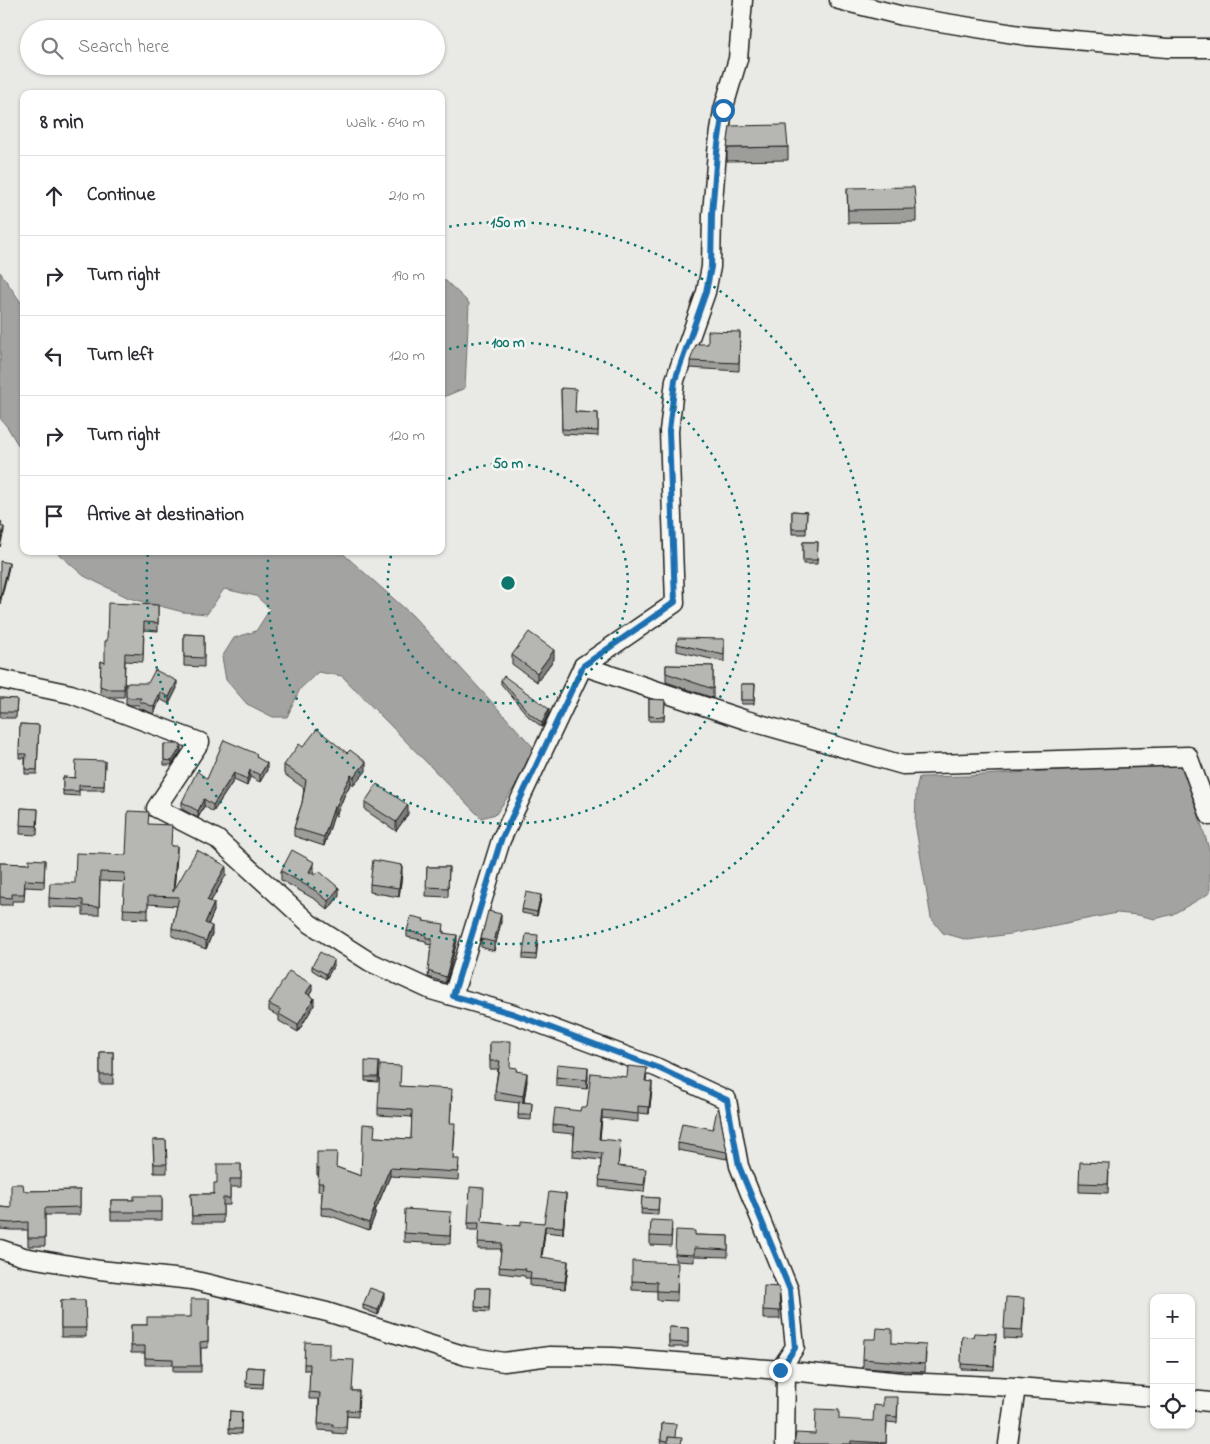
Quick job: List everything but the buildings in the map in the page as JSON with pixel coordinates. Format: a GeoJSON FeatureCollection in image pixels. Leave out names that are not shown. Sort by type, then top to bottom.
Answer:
{"type":"FeatureCollection","features":[{"type":"Feature","properties":{"kind":"street"},"geometry":{"type":"LineString","coordinates":[[453,996],[501,840],[583,666],[675,602],[669,431],[675,380],[706,292],[711,267],[712,214],[717,152],[723,110],[738,60],[743,0]]}},
{"type":"Feature","properties":{"kind":"street"},"geometry":{"type":"LineString","coordinates":[[839,0],[903,16],[1027,36],[1167,48],[1210,48]]}},
{"type":"Feature","properties":{"kind":"street"},"geometry":{"type":"LineString","coordinates":[[583,666],[746,720],[903,765],[1188,756],[1210,816]]}},
{"type":"Feature","properties":{"kind":"street"},"geometry":{"type":"LineString","coordinates":[[0,679],[71,694],[200,742],[156,808],[217,839],[309,923],[370,962],[431,990],[514,1014],[658,1068],[727,1100],[739,1166],[790,1290],[795,1348],[783,1370],[785,1444]]}},
{"type":"Feature","properties":{"kind":"street"},"geometry":{"type":"LineString","coordinates":[[0,1249],[24,1257],[100,1270],[192,1280],[326,1312],[466,1356],[504,1362],[550,1356],[613,1357],[783,1370],[902,1382],[1016,1387],[1150,1397]]}},
{"type":"Feature","properties":{"kind":"street"},"geometry":{"type":"LineString","coordinates":[[1008,1444],[1016,1387]]}},
{"type":"Feature","properties":{"kind":"street"},"geometry":{"type":"LineString","coordinates":[[1195,1400],[1210,1402]]}},
{"type":"Feature","properties":{"kind":"shaded area"},"geometry":{"type":"Polygon","coordinates":[[[0,272],[20,301],[20,448],[0,418],[0,272]]]}},
{"type":"Feature","properties":{"kind":"shaded area"},"geometry":{"type":"Polygon","coordinates":[[[445,281],[469,303],[465,388],[445,396],[445,281]]]}},
{"type":"Feature","properties":{"kind":"shaded area"},"geometry":{"type":"Polygon","coordinates":[[[60,555],[344,555],[412,615],[533,747],[520,779],[496,814],[481,818],[342,676],[318,672],[300,689],[287,717],[273,717],[247,704],[226,680],[222,657],[234,638],[256,631],[270,609],[256,596],[224,589],[207,614],[183,612],[129,598],[84,576],[60,555]]]}},
{"type":"Feature","properties":{"kind":"shaded area"},"geometry":{"type":"Polygon","coordinates":[[[1182,762],[1210,852],[1210,893],[1173,914],[1155,919],[1117,913],[1010,934],[968,940],[943,933],[931,918],[915,823],[916,791],[919,777],[968,776],[1182,762]]]}},
{"type":"Feature","properties":{"kind":"route"},"geometry":{"type":"LineString","coordinates":[[723,110],[717,152],[712,214],[711,267],[706,292],[675,380],[669,431],[675,602],[583,666],[501,840],[453,996],[514,1014],[658,1068],[727,1100],[739,1166],[790,1290],[795,1348],[780,1370]]}}]}
